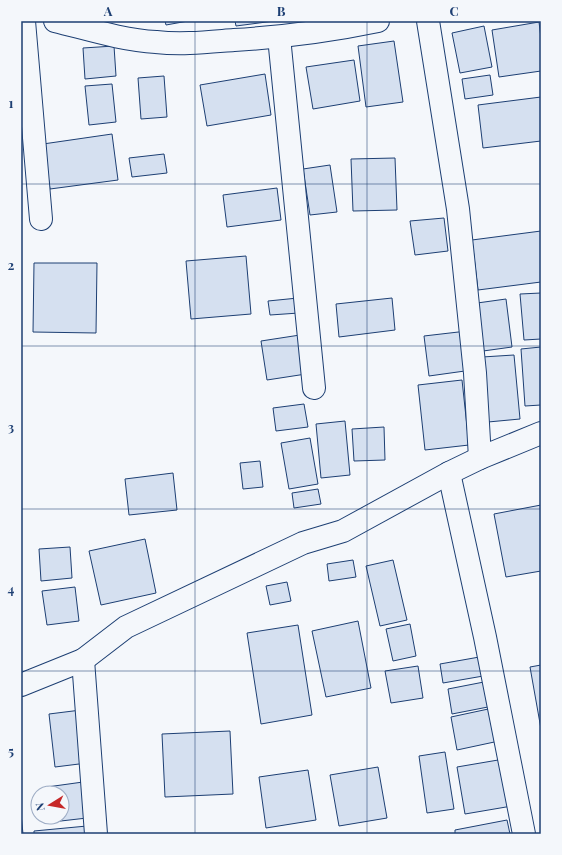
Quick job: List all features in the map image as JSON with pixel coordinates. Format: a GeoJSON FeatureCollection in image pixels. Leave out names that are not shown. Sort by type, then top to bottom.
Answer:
{"type":"FeatureCollection","features":[{"type":"Feature","properties":{"kind":"street"},"geometry":{"type":"LineString","coordinates":[[24,21],[41,219]]}},
{"type":"Feature","properties":{"kind":"street"},"geometry":{"type":"LineString","coordinates":[[55,21],[106,34],[154,42],[187,44],[279,37],[340,29],[378,21]]}},
{"type":"Feature","properties":{"kind":"street"},"geometry":{"type":"LineString","coordinates":[[428,21],[458,210],[475,373],[480,458]]}},
{"type":"Feature","properties":{"kind":"street"},"geometry":{"type":"LineString","coordinates":[[279,37],[314,388]]}},
{"type":"Feature","properties":{"kind":"street"},"geometry":{"type":"LineString","coordinates":[[21,685],[83,660],[126,627],[303,543],[344,531],[449,473],[480,458],[541,433]]}},
{"type":"Feature","properties":{"kind":"street"},"geometry":{"type":"LineString","coordinates":[[449,473],[486,645],[524,834]]}},
{"type":"Feature","properties":{"kind":"street"},"geometry":{"type":"LineString","coordinates":[[83,660],[96,834]]}},
{"type":"Feature","properties":{"kind":"building"},"geometry":{"type":"Polygon","coordinates":[[[165,21],[188,21],[166,25],[165,21]]]}},
{"type":"Feature","properties":{"kind":"building"},"geometry":{"type":"Polygon","coordinates":[[[235,21],[274,21],[236,26],[235,21]]]}},
{"type":"Feature","properties":{"kind":"building"},"geometry":{"type":"Polygon","coordinates":[[[539,22],[541,38],[541,71],[499,77],[492,30],[539,22]]]}},
{"type":"Feature","properties":{"kind":"building"},"geometry":{"type":"Polygon","coordinates":[[[484,26],[492,67],[460,73],[452,33],[484,26]]]}},
{"type":"Feature","properties":{"kind":"building"},"geometry":{"type":"Polygon","coordinates":[[[394,41],[403,102],[366,107],[358,46],[394,41]]]}},
{"type":"Feature","properties":{"kind":"building"},"geometry":{"type":"Polygon","coordinates":[[[114,46],[116,76],[85,79],[83,48],[114,46]]]}},
{"type":"Feature","properties":{"kind":"building"},"geometry":{"type":"Polygon","coordinates":[[[354,60],[360,101],[313,109],[306,67],[354,60]]]}},
{"type":"Feature","properties":{"kind":"building"},"geometry":{"type":"Polygon","coordinates":[[[265,74],[271,115],[207,126],[200,85],[265,74]]]}},
{"type":"Feature","properties":{"kind":"building"},"geometry":{"type":"Polygon","coordinates":[[[490,75],[493,95],[465,99],[462,79],[490,75]]]}},
{"type":"Feature","properties":{"kind":"building"},"geometry":{"type":"Polygon","coordinates":[[[164,76],[167,117],[141,119],[138,78],[164,76]]]}},
{"type":"Feature","properties":{"kind":"building"},"geometry":{"type":"Polygon","coordinates":[[[112,84],[116,122],[89,125],[85,86],[112,84]]]}},
{"type":"Feature","properties":{"kind":"building"},"geometry":{"type":"Polygon","coordinates":[[[541,97],[541,141],[483,148],[478,105],[541,97]]]}},
{"type":"Feature","properties":{"kind":"building"},"geometry":{"type":"Polygon","coordinates":[[[112,134],[118,180],[50,189],[43,144],[112,134]]]}},
{"type":"Feature","properties":{"kind":"building"},"geometry":{"type":"Polygon","coordinates":[[[164,154],[167,173],[132,177],[129,158],[164,154]]]}},
{"type":"Feature","properties":{"kind":"building"},"geometry":{"type":"Polygon","coordinates":[[[395,158],[397,210],[353,211],[351,159],[395,158]]]}},
{"type":"Feature","properties":{"kind":"building"},"geometry":{"type":"Polygon","coordinates":[[[330,165],[337,212],[310,215],[303,169],[330,165]]]}},
{"type":"Feature","properties":{"kind":"building"},"geometry":{"type":"Polygon","coordinates":[[[277,188],[281,220],[227,227],[223,195],[277,188]]]}},
{"type":"Feature","properties":{"kind":"building"},"geometry":{"type":"Polygon","coordinates":[[[444,218],[448,251],[415,255],[410,221],[444,218]]]}},
{"type":"Feature","properties":{"kind":"building"},"geometry":{"type":"Polygon","coordinates":[[[541,231],[541,282],[478,290],[472,240],[541,231]]]}},
{"type":"Feature","properties":{"kind":"building"},"geometry":{"type":"Polygon","coordinates":[[[246,256],[251,314],[191,319],[186,261],[246,256]]]}},
{"type":"Feature","properties":{"kind":"building"},"geometry":{"type":"Polygon","coordinates":[[[34,263],[97,263],[96,333],[33,332],[34,263]]]}},
{"type":"Feature","properties":{"kind":"building"},"geometry":{"type":"Polygon","coordinates":[[[541,293],[541,339],[524,340],[520,294],[541,293]]]}},
{"type":"Feature","properties":{"kind":"building"},"geometry":{"type":"Polygon","coordinates":[[[298,298],[299,313],[270,315],[268,301],[298,298]]]}},
{"type":"Feature","properties":{"kind":"building"},"geometry":{"type":"Polygon","coordinates":[[[392,298],[395,330],[339,337],[336,304],[392,298]]]}},
{"type":"Feature","properties":{"kind":"building"},"geometry":{"type":"Polygon","coordinates":[[[506,299],[512,347],[476,352],[470,304],[506,299]]]}},
{"type":"Feature","properties":{"kind":"building"},"geometry":{"type":"Polygon","coordinates":[[[467,331],[472,370],[429,376],[424,336],[467,331]]]}},
{"type":"Feature","properties":{"kind":"building"},"geometry":{"type":"Polygon","coordinates":[[[300,335],[306,374],[267,380],[261,341],[300,335]]]}},
{"type":"Feature","properties":{"kind":"building"},"geometry":{"type":"Polygon","coordinates":[[[541,347],[541,405],[525,406],[521,349],[541,347]]]}},
{"type":"Feature","properties":{"kind":"building"},"geometry":{"type":"Polygon","coordinates":[[[514,355],[520,419],[488,422],[482,357],[514,355]]]}},
{"type":"Feature","properties":{"kind":"building"},"geometry":{"type":"Polygon","coordinates":[[[462,380],[469,445],[425,450],[418,385],[462,380]]]}},
{"type":"Feature","properties":{"kind":"building"},"geometry":{"type":"Polygon","coordinates":[[[304,404],[308,427],[276,431],[273,408],[304,404]]]}},
{"type":"Feature","properties":{"kind":"building"},"geometry":{"type":"Polygon","coordinates":[[[345,421],[350,475],[321,478],[316,424],[345,421]]]}},
{"type":"Feature","properties":{"kind":"building"},"geometry":{"type":"Polygon","coordinates":[[[384,427],[385,460],[354,461],[352,429],[384,427]]]}},
{"type":"Feature","properties":{"kind":"building"},"geometry":{"type":"Polygon","coordinates":[[[310,438],[318,484],[289,489],[281,443],[310,438]]]}},
{"type":"Feature","properties":{"kind":"building"},"geometry":{"type":"Polygon","coordinates":[[[260,461],[263,487],[243,489],[240,463],[260,461]]]}},
{"type":"Feature","properties":{"kind":"building"},"geometry":{"type":"Polygon","coordinates":[[[173,473],[177,510],[129,515],[125,479],[173,473]]]}},
{"type":"Feature","properties":{"kind":"building"},"geometry":{"type":"Polygon","coordinates":[[[318,489],[321,504],[294,508],[292,493],[318,489]]]}},
{"type":"Feature","properties":{"kind":"building"},"geometry":{"type":"Polygon","coordinates":[[[541,505],[541,571],[506,577],[494,514],[541,505]]]}},
{"type":"Feature","properties":{"kind":"building"},"geometry":{"type":"Polygon","coordinates":[[[145,539],[156,593],[101,605],[89,551],[145,539]]]}},
{"type":"Feature","properties":{"kind":"building"},"geometry":{"type":"Polygon","coordinates":[[[70,547],[72,578],[41,581],[39,549],[70,547]]]}},
{"type":"Feature","properties":{"kind":"building"},"geometry":{"type":"Polygon","coordinates":[[[353,560],[356,577],[329,581],[327,564],[353,560]]]}},
{"type":"Feature","properties":{"kind":"building"},"geometry":{"type":"Polygon","coordinates":[[[393,560],[407,620],[380,626],[366,566],[393,560]]]}},
{"type":"Feature","properties":{"kind":"building"},"geometry":{"type":"Polygon","coordinates":[[[287,582],[291,601],[270,605],[266,586],[287,582]]]}},
{"type":"Feature","properties":{"kind":"building"},"geometry":{"type":"Polygon","coordinates":[[[75,587],[79,621],[47,625],[42,591],[75,587]]]}},
{"type":"Feature","properties":{"kind":"building"},"geometry":{"type":"Polygon","coordinates":[[[358,621],[371,688],[326,697],[312,631],[358,621]]]}},
{"type":"Feature","properties":{"kind":"building"},"geometry":{"type":"Polygon","coordinates":[[[410,624],[416,656],[393,661],[386,629],[410,624]]]}},
{"type":"Feature","properties":{"kind":"building"},"geometry":{"type":"Polygon","coordinates":[[[298,625],[312,715],[261,724],[247,633],[298,625]]]}},
{"type":"Feature","properties":{"kind":"building"},"geometry":{"type":"Polygon","coordinates":[[[485,656],[489,675],[443,683],[440,664],[485,656]]]}},
{"type":"Feature","properties":{"kind":"building"},"geometry":{"type":"Polygon","coordinates":[[[541,665],[541,729],[530,667],[541,665]]]}},
{"type":"Feature","properties":{"kind":"building"},"geometry":{"type":"Polygon","coordinates":[[[418,666],[423,698],[391,703],[385,671],[418,666]]]}},
{"type":"Feature","properties":{"kind":"building"},"geometry":{"type":"Polygon","coordinates":[[[489,681],[493,706],[452,714],[448,689],[489,681]]]}},
{"type":"Feature","properties":{"kind":"building"},"geometry":{"type":"Polygon","coordinates":[[[493,708],[499,741],[457,750],[451,717],[493,708]]]}},
{"type":"Feature","properties":{"kind":"building"},"geometry":{"type":"Polygon","coordinates":[[[81,710],[87,763],[55,767],[49,714],[81,710]]]}},
{"type":"Feature","properties":{"kind":"building"},"geometry":{"type":"Polygon","coordinates":[[[230,731],[233,794],[165,797],[162,734],[230,731]]]}},
{"type":"Feature","properties":{"kind":"building"},"geometry":{"type":"Polygon","coordinates":[[[445,752],[454,809],[427,813],[419,756],[445,752]]]}},
{"type":"Feature","properties":{"kind":"building"},"geometry":{"type":"Polygon","coordinates":[[[504,759],[512,806],[465,814],[457,767],[504,759]]]}},
{"type":"Feature","properties":{"kind":"building"},"geometry":{"type":"Polygon","coordinates":[[[378,767],[387,818],[339,826],[330,775],[378,767]]]}},
{"type":"Feature","properties":{"kind":"building"},"geometry":{"type":"Polygon","coordinates":[[[308,770],[316,820],[266,828],[259,777],[308,770]]]}},
{"type":"Feature","properties":{"kind":"building"},"geometry":{"type":"Polygon","coordinates":[[[83,782],[87,818],[70,820],[70,785],[61,785],[83,782]]]}},
{"type":"Feature","properties":{"kind":"building"},"geometry":{"type":"Polygon","coordinates":[[[21,814],[23,834],[21,834],[21,814]]]}},
{"type":"Feature","properties":{"kind":"building"},"geometry":{"type":"Polygon","coordinates":[[[507,820],[510,834],[455,834],[455,830],[507,820]]]}},
{"type":"Feature","properties":{"kind":"building"},"geometry":{"type":"Polygon","coordinates":[[[87,826],[88,834],[34,834],[34,831],[87,826]]]}}]}
